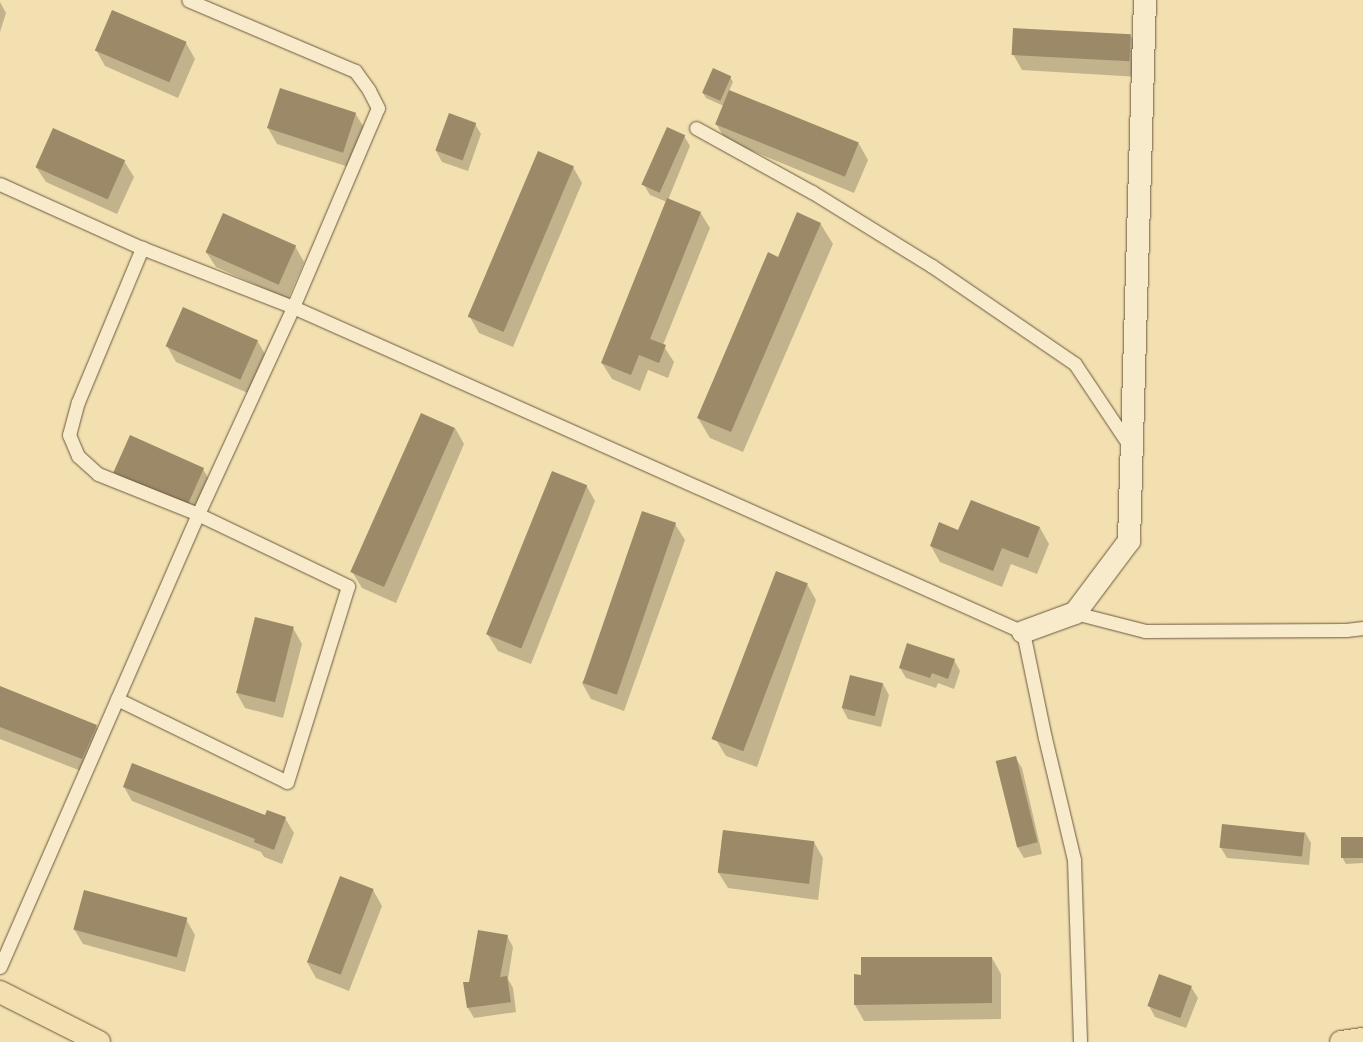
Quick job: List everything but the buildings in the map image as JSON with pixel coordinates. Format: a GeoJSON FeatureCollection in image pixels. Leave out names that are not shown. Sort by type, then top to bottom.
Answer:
{"type":"FeatureCollection","features":[{"type":"Feature","properties":{"kind":"main road"},"geometry":{"type":"LineString","coordinates":[[0,992],[100,1042]]}},
{"type":"Feature","properties":{"kind":"main road"},"geometry":{"type":"LineString","coordinates":[[1341,1042],[1363,1039]]}},
{"type":"Feature","properties":{"kind":"street"},"geometry":{"type":"LineString","coordinates":[[1023,632],[1075,613],[1129,541],[1145,0]]}},
{"type":"Feature","properties":{"kind":"lane"},"geometry":{"type":"LineString","coordinates":[[0,967],[198,514],[294,307],[378,108],[369,90],[355,71],[188,0]]}},
{"type":"Feature","properties":{"kind":"lane"},"geometry":{"type":"LineString","coordinates":[[696,128],[812,192],[932,266],[1075,364],[1132,450]]}},
{"type":"Feature","properties":{"kind":"lane"},"geometry":{"type":"LineString","coordinates":[[0,184],[142,248],[294,307],[1023,632],[1045,738],[1074,860],[1080,1042]]}},
{"type":"Feature","properties":{"kind":"lane"},"geometry":{"type":"LineString","coordinates":[[117,700],[287,782],[348,586],[198,514],[98,474],[78,456],[69,434],[78,402],[142,248]]}},
{"type":"Feature","properties":{"kind":"lane"},"geometry":{"type":"LineString","coordinates":[[1075,613],[1145,631],[1346,630],[1363,628]]}}]}
